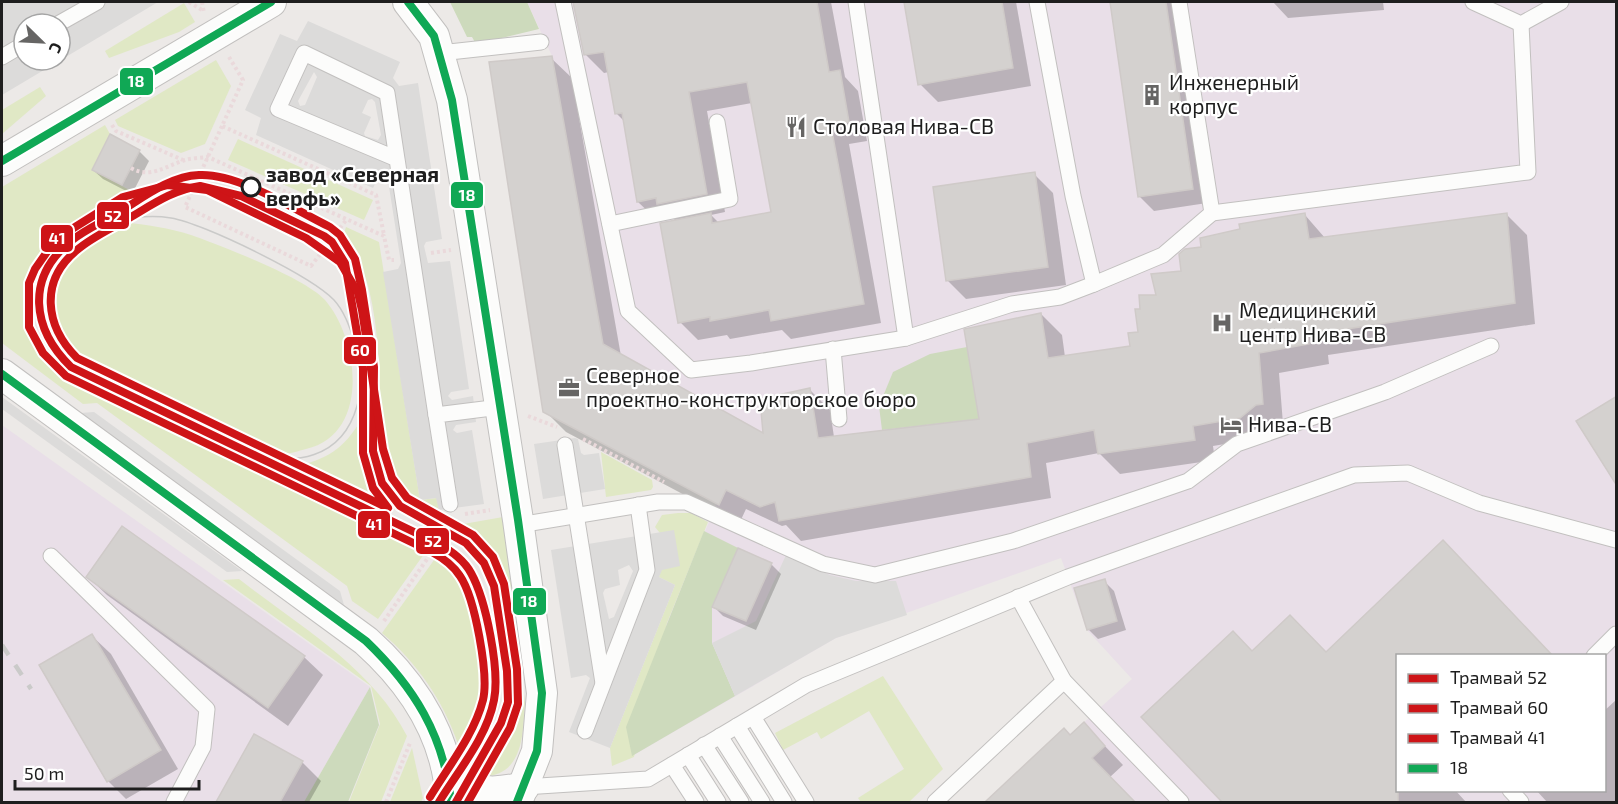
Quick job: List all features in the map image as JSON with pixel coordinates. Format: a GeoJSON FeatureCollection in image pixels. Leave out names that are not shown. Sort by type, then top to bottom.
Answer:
{"type":"FeatureCollection","features":[{"type":"Feature","properties":{"kind":"street"},"geometry":{"type":"LineString","coordinates":[[2,161],[271,2]]}},
{"type":"Feature","properties":{"kind":"street"},"geometry":{"type":"LineString","coordinates":[[408,2],[427,24],[440,52],[452,100],[512,411],[519,525],[542,693],[537,751],[520,795],[469,788],[455,778],[446,765]]}},
{"type":"Feature","properties":{"kind":"street"},"geometry":{"type":"LineString","coordinates":[[2,374],[366,641],[396,669],[415,694],[436,733],[446,765],[451,802]]}},
{"type":"Feature","properties":{"kind":"lane"},"geometry":{"type":"LineString","coordinates":[[72,16],[97,2]]}},
{"type":"Feature","properties":{"kind":"lane"},"geometry":{"type":"LineString","coordinates":[[563,2],[628,311],[691,370],[906,338],[1012,304],[1060,297],[1163,255],[1212,213],[1528,172],[1521,24]]}},
{"type":"Feature","properties":{"kind":"lane"},"geometry":{"type":"LineString","coordinates":[[856,2],[906,338]]}},
{"type":"Feature","properties":{"kind":"lane"},"geometry":{"type":"LineString","coordinates":[[1037,2],[1073,196],[1094,284]]}},
{"type":"Feature","properties":{"kind":"lane"},"geometry":{"type":"LineString","coordinates":[[1179,2],[1212,213]]}},
{"type":"Feature","properties":{"kind":"lane"},"geometry":{"type":"LineString","coordinates":[[1473,2],[1521,24]]}},
{"type":"Feature","properties":{"kind":"lane"},"geometry":{"type":"LineString","coordinates":[[1521,24],[1561,2]]}},
{"type":"Feature","properties":{"kind":"lane"},"geometry":{"type":"LineString","coordinates":[[440,52],[541,42]]}},
{"type":"Feature","properties":{"kind":"lane"},"geometry":{"type":"LineString","coordinates":[[397,159],[278,109],[304,53],[387,93],[451,510]]}},
{"type":"Feature","properties":{"kind":"lane"},"geometry":{"type":"LineString","coordinates":[[610,224],[730,199],[717,122]]}},
{"type":"Feature","properties":{"kind":"lane"},"geometry":{"type":"LineString","coordinates":[[519,525],[638,505],[686,502],[823,564],[875,575],[1012,541],[1188,481],[1237,444],[1385,392],[1491,346]]}},
{"type":"Feature","properties":{"kind":"lane"},"geometry":{"type":"LineString","coordinates":[[833,350],[839,418]]}},
{"type":"Feature","properties":{"kind":"lane"},"geometry":{"type":"LineString","coordinates":[[436,415],[512,411]]}},
{"type":"Feature","properties":{"kind":"lane"},"geometry":{"type":"LineString","coordinates":[[565,445],[603,683]]}},
{"type":"Feature","properties":{"kind":"lane"},"geometry":{"type":"LineString","coordinates":[[520,795],[648,778],[806,685],[1018,597],[1354,476],[1408,473],[1479,503],[1617,540]]}},
{"type":"Feature","properties":{"kind":"lane"},"geometry":{"type":"LineString","coordinates":[[585,731],[647,570],[638,505]]}},
{"type":"Feature","properties":{"kind":"lane"},"geometry":{"type":"LineString","coordinates":[[51,556],[207,709],[203,747],[174,802]]}},
{"type":"Feature","properties":{"kind":"lane"},"geometry":{"type":"LineString","coordinates":[[1018,597],[1064,681],[1181,802]]}},
{"type":"Feature","properties":{"kind":"lane"},"geometry":{"type":"LineString","coordinates":[[1596,654],[1617,634]]}},
{"type":"Feature","properties":{"kind":"lane"},"geometry":{"type":"LineString","coordinates":[[935,802],[1064,681]]}},
{"type":"Feature","properties":{"kind":"lane"},"geometry":{"type":"LineString","coordinates":[[753,717],[806,802]]}},
{"type":"Feature","properties":{"kind":"lane"},"geometry":{"type":"LineString","coordinates":[[737,726],[784,802]]}},
{"type":"Feature","properties":{"kind":"lane"},"geometry":{"type":"LineString","coordinates":[[720,736],[762,802]]}},
{"type":"Feature","properties":{"kind":"lane"},"geometry":{"type":"LineString","coordinates":[[704,745],[741,802]]}},
{"type":"Feature","properties":{"kind":"lane"},"geometry":{"type":"LineString","coordinates":[[688,755],[718,802]]}},
{"type":"Feature","properties":{"kind":"lane"},"geometry":{"type":"LineString","coordinates":[[672,765],[696,802]]}},
{"type":"Feature","properties":{"kind":"path"},"geometry":{"type":"LineString","coordinates":[[189,2],[202,10]]}},
{"type":"Feature","properties":{"kind":"path"},"geometry":{"type":"LineString","coordinates":[[225,49],[243,80],[185,207],[311,266],[347,219]]}},
{"type":"Feature","properties":{"kind":"path"},"geometry":{"type":"LineString","coordinates":[[108,118],[116,130],[183,161]]}},
{"type":"Feature","properties":{"kind":"path"},"geometry":{"type":"LineString","coordinates":[[222,126],[376,195],[389,260],[460,248]]}},
{"type":"Feature","properties":{"kind":"path"},"geometry":{"type":"LineString","coordinates":[[131,168],[140,173],[148,173],[183,161],[208,157],[384,236]]}},
{"type":"Feature","properties":{"kind":"path"},"geometry":{"type":"LineString","coordinates":[[196,183],[326,246]]}},
{"type":"Feature","properties":{"kind":"path"},"geometry":{"type":"LineString","coordinates":[[512,411],[562,429]]}},
{"type":"Feature","properties":{"kind":"path"},"geometry":{"type":"LineString","coordinates":[[582,438],[665,482],[667,502]]}},
{"type":"Feature","properties":{"kind":"path"},"geometry":{"type":"LineString","coordinates":[[462,515],[493,509]]}},
{"type":"Feature","properties":{"kind":"path"},"geometry":{"type":"LineString","coordinates":[[380,626],[432,552],[451,510]]}},
{"type":"Feature","properties":{"kind":"path"},"geometry":{"type":"LineString","coordinates":[[386,802],[412,737]]}},
{"type":"Feature","properties":{"kind":"shaded area"},"geometry":{"type":"Polygon","coordinates":[[[2,2],[158,2],[72,53],[72,12],[12,12],[12,72],[41,72],[2,95],[2,2]]]}},
{"type":"Feature","properties":{"kind":"shaded area"},"geometry":{"type":"Polygon","coordinates":[[[527,2],[1616,2],[1616,802],[985,802],[1064,728],[1071,734],[1132,679],[1087,630],[1061,558],[836,638],[632,756],[667,623],[716,505],[755,429],[603,344],[552,56],[527,2]]]}},
{"type":"Feature","properties":{"kind":"shaded area"},"geometry":{"type":"Polygon","coordinates":[[[308,21],[400,62],[393,78],[399,86],[418,83],[442,239],[426,242],[424,246],[428,263],[450,261],[469,389],[451,392],[448,396],[452,400],[473,396],[476,422],[456,425],[453,430],[457,433],[472,430],[484,504],[439,510],[436,498],[420,500],[383,272],[398,269],[401,263],[387,174],[380,174],[373,188],[256,135],[261,118],[245,110],[280,34],[297,41],[308,21]],[[314,72],[298,101],[300,106],[305,105],[317,77],[314,72]],[[372,99],[368,100],[362,113],[371,117],[364,133],[365,136],[378,140],[381,135],[375,102],[372,99]]]}},
{"type":"Feature","properties":{"kind":"shaded area"},"geometry":{"type":"Polygon","coordinates":[[[2,397],[242,571],[227,572],[2,409],[2,397]]]}},
{"type":"Feature","properties":{"kind":"shaded area"},"geometry":{"type":"Polygon","coordinates":[[[94,412],[340,591],[344,605],[80,413],[94,412]]]}},
{"type":"Feature","properties":{"kind":"shaded area"},"geometry":{"type":"Polygon","coordinates":[[[2,425],[370,687],[304,802],[2,802],[2,425]]]}},
{"type":"Feature","properties":{"kind":"shaded area"},"geometry":{"type":"Polygon","coordinates":[[[578,439],[581,453],[584,455],[599,453],[605,489],[543,499],[534,444],[578,439]]]}},
{"type":"Feature","properties":{"kind":"shaded area"},"geometry":{"type":"Polygon","coordinates":[[[674,530],[680,566],[662,570],[659,577],[675,585],[610,748],[569,732],[590,678],[586,675],[571,678],[551,550],[674,530]],[[629,565],[618,570],[620,585],[605,589],[603,593],[609,619],[614,617],[633,571],[629,565]]]}},
{"type":"Feature","properties":{"kind":"shaded area"},"geometry":{"type":"Polygon","coordinates":[[[786,555],[830,575],[856,581],[896,581],[907,615],[836,638],[735,696],[712,643],[756,621],[786,555]]]}},
{"type":"Feature","properties":{"kind":"green space"},"geometry":{"type":"Polygon","coordinates":[[[450,2],[527,2],[539,29],[476,44],[472,37],[467,37],[450,2]]]}},
{"type":"Feature","properties":{"kind":"green space"},"geometry":{"type":"Polygon","coordinates":[[[184,3],[195,22],[179,32],[109,58],[105,51],[184,3]]]}},
{"type":"Feature","properties":{"kind":"green space"},"geometry":{"type":"Polygon","coordinates":[[[216,60],[231,86],[205,144],[181,153],[118,126],[115,120],[216,60]]]}},
{"type":"Feature","properties":{"kind":"green space"},"geometry":{"type":"Polygon","coordinates":[[[40,87],[46,96],[2,134],[2,110],[40,87]]]}},
{"type":"Feature","properties":{"kind":"green space"},"geometry":{"type":"Polygon","coordinates":[[[105,125],[110,134],[92,170],[135,193],[69,233],[50,249],[38,266],[31,284],[30,303],[33,322],[40,340],[64,370],[80,381],[429,547],[378,619],[352,601],[347,586],[97,403],[83,404],[2,343],[2,187],[105,125]]]}},
{"type":"Feature","properties":{"kind":"green space"},"geometry":{"type":"Polygon","coordinates":[[[238,139],[373,200],[364,220],[228,160],[238,139]]]}},
{"type":"Feature","properties":{"kind":"green space"},"geometry":{"type":"Polygon","coordinates":[[[124,222],[175,230],[222,247],[300,282],[325,300],[337,317],[346,338],[353,384],[350,406],[341,425],[327,440],[306,449],[285,454],[259,449],[85,367],[59,345],[47,312],[47,295],[51,280],[68,255],[81,244],[124,222]]]}},
{"type":"Feature","properties":{"kind":"green space"},"geometry":{"type":"Polygon","coordinates":[[[346,227],[379,242],[420,500],[437,498],[441,521],[407,502],[400,495],[388,479],[381,461],[378,422],[378,352],[373,309],[363,269],[344,233],[346,227]]]}},
{"type":"Feature","properties":{"kind":"green space"},"geometry":{"type":"Polygon","coordinates":[[[967,347],[979,419],[882,430],[879,406],[893,372],[930,354],[967,347]]]}},
{"type":"Feature","properties":{"kind":"green space"},"geometry":{"type":"Polygon","coordinates":[[[361,420],[371,473],[382,495],[348,494],[294,467],[333,452],[348,439],[361,420]]]}},
{"type":"Feature","properties":{"kind":"green space"},"geometry":{"type":"Polygon","coordinates":[[[601,452],[652,480],[651,490],[606,497],[601,452]]]}},
{"type":"Feature","properties":{"kind":"green space"},"geometry":{"type":"Polygon","coordinates":[[[691,513],[708,522],[667,623],[634,757],[612,766],[610,748],[675,585],[659,577],[674,531],[660,533],[655,527],[662,515],[691,513]]]}},
{"type":"Feature","properties":{"kind":"green space"},"geometry":{"type":"Polygon","coordinates":[[[503,517],[525,703],[522,737],[515,758],[501,773],[489,776],[482,773],[482,769],[503,732],[513,708],[515,694],[510,632],[495,572],[489,559],[473,540],[452,526],[503,517]]]}},
{"type":"Feature","properties":{"kind":"green space"},"geometry":{"type":"Polygon","coordinates":[[[704,531],[738,548],[712,607],[712,643],[735,696],[632,756],[626,727],[704,531]]]}},
{"type":"Feature","properties":{"kind":"green space"},"geometry":{"type":"Polygon","coordinates":[[[439,553],[462,572],[469,586],[486,671],[487,691],[484,709],[463,746],[458,744],[445,712],[428,683],[407,657],[382,633],[439,553]]]}},
{"type":"Feature","properties":{"kind":"green space"},"geometry":{"type":"Polygon","coordinates":[[[239,579],[332,649],[375,689],[392,712],[407,736],[381,802],[349,802],[380,724],[371,686],[223,580],[239,579]]]}},
{"type":"Feature","properties":{"kind":"green space"},"geometry":{"type":"Polygon","coordinates":[[[883,676],[943,769],[909,802],[861,802],[858,798],[904,769],[869,711],[821,739],[817,732],[783,750],[775,733],[883,676]]]}},
{"type":"Feature","properties":{"kind":"green space"},"geometry":{"type":"Polygon","coordinates":[[[370,687],[379,725],[348,802],[304,802],[370,687]]]}},
{"type":"Feature","properties":{"kind":"green space"},"geometry":{"type":"Polygon","coordinates":[[[412,748],[423,798],[421,802],[390,802],[412,748]]]}},
{"type":"Feature","properties":{"kind":"building"},"geometry":{"type":"Polygon","coordinates":[[[573,2],[817,2],[829,72],[840,70],[849,122],[831,126],[864,304],[771,321],[769,310],[710,321],[710,317],[678,323],[660,223],[711,213],[712,223],[771,212],[747,82],[689,92],[707,194],[657,204],[656,198],[637,202],[622,113],[615,114],[604,52],[584,55],[573,2]]]}},
{"type":"Feature","properties":{"kind":"building"},"geometry":{"type":"Polygon","coordinates":[[[904,2],[1002,2],[1013,68],[918,85],[904,2]]]}},
{"type":"Feature","properties":{"kind":"building","name":"Инженерный корпус"},"geometry":{"type":"Polygon","coordinates":[[[1110,2],[1166,2],[1193,189],[1138,197],[1110,2]]]}},
{"type":"Feature","properties":{"kind":"building"},"geometry":{"type":"Polygon","coordinates":[[[552,56],[603,344],[763,433],[760,399],[810,388],[818,438],[979,419],[964,329],[1041,313],[1048,358],[1130,346],[1128,333],[1138,332],[1135,309],[1140,309],[1139,295],[1156,295],[1151,274],[1181,271],[1179,254],[1185,249],[1201,247],[1200,238],[1240,229],[1239,224],[1305,213],[1309,239],[1507,213],[1515,303],[1308,335],[1309,344],[1259,353],[1263,404],[1256,405],[1240,418],[1193,426],[1195,440],[1098,454],[1094,430],[1027,443],[1031,477],[779,521],[775,502],[760,507],[726,490],[719,505],[543,412],[489,62],[552,56]]]}},
{"type":"Feature","properties":{"kind":"building"},"geometry":{"type":"Polygon","coordinates":[[[110,134],[140,150],[122,185],[92,170],[110,134]]]}},
{"type":"Feature","properties":{"kind":"building"},"geometry":{"type":"Polygon","coordinates":[[[1035,172],[1048,267],[946,281],[933,187],[1035,172]]]}},
{"type":"Feature","properties":{"kind":"building"},"geometry":{"type":"Polygon","coordinates":[[[1617,396],[1617,486],[1576,421],[1617,396]]]}},
{"type":"Feature","properties":{"kind":"building"},"geometry":{"type":"Polygon","coordinates":[[[122,526],[305,656],[268,708],[86,577],[122,526]]]}},
{"type":"Feature","properties":{"kind":"building"},"geometry":{"type":"Polygon","coordinates":[[[1443,540],[1551,654],[1396,654],[1396,792],[1398,792],[1398,802],[1222,802],[1141,717],[1233,631],[1252,651],[1290,615],[1326,652],[1443,540]]]}},
{"type":"Feature","properties":{"kind":"building"},"geometry":{"type":"Polygon","coordinates":[[[738,548],[772,563],[746,621],[712,607],[738,548]]]}},
{"type":"Feature","properties":{"kind":"building"},"geometry":{"type":"Polygon","coordinates":[[[1105,579],[1117,621],[1087,630],[1074,588],[1105,579]]]}},
{"type":"Feature","properties":{"kind":"building"},"geometry":{"type":"Polygon","coordinates":[[[92,634],[161,750],[107,782],[39,665],[92,634]]]}},
{"type":"Feature","properties":{"kind":"building"},"geometry":{"type":"Polygon","coordinates":[[[1084,722],[1105,746],[1092,758],[1135,802],[985,802],[1064,728],[1070,735],[1084,722]]]}},
{"type":"Feature","properties":{"kind":"building"},"geometry":{"type":"Polygon","coordinates":[[[254,734],[303,761],[280,802],[216,802],[254,734]]]}},
{"type":"Feature","properties":{"kind":"tram line","name":"52"},"geometry":{"type":"LineString","coordinates":[[439,802],[479,740],[494,700],[495,671],[490,635],[477,585],[465,564],[452,552],[437,543],[71,367],[48,336],[39,304],[46,271],[56,255],[83,233],[168,183],[199,175],[215,176],[249,186],[330,227],[340,235],[355,259],[374,367],[373,451],[382,483],[400,506],[466,543],[484,563],[494,586],[507,671],[508,702],[501,723],[456,802]]}},
{"type":"Feature","properties":{"kind":"tram line","name":"41"},"geometry":{"type":"LineString","coordinates":[[430,797],[460,750],[483,700],[484,673],[475,618],[466,587],[454,568],[432,552],[66,376],[43,353],[29,327],[29,283],[35,269],[56,239],[123,197],[168,185],[207,190],[306,238],[340,262],[358,293],[383,449],[392,478],[407,498],[473,535],[493,557],[504,584],[517,669],[518,704],[510,728],[468,802]]}},
{"type":"Feature","properties":{"kind":"tram line","name":"60"},"geometry":{"type":"LineString","coordinates":[[200,186],[241,196],[324,236],[332,242],[345,263],[363,368],[363,453],[373,488],[388,508],[77,358],[58,332],[51,304],[52,289],[56,275],[65,262],[88,242],[151,205],[179,191],[200,186]]}},
{"type":"Feature","properties":{"kind":"tram line"},"geometry":{"type":"LineString","coordinates":[[98,225],[143,217],[171,218],[231,240],[281,265],[334,300],[345,317],[357,349]]}},
{"type":"Feature","properties":{"kind":"tram line"},"geometry":{"type":"LineString","coordinates":[[248,452],[282,459],[299,458],[328,448],[340,438],[350,424],[359,397],[360,369]]}},
{"type":"Feature","properties":{"kind":"railway"},"geometry":{"type":"LineString","coordinates":[[2,645],[31,689]]}},
{"type":"Feature","properties":{"kind":"transit line","name":"18"},"geometry":{"type":"LineString","coordinates":[[2,161],[271,2]]}},
{"type":"Feature","properties":{"kind":"transit line","name":"18"},"geometry":{"type":"LineString","coordinates":[[408,2],[434,36],[452,100],[518,520],[542,693],[537,751],[517,802]]}},
{"type":"Feature","properties":{"kind":"transit line","name":"18"},"geometry":{"type":"LineString","coordinates":[[2,374],[366,641],[399,676],[424,714],[442,755],[451,802]]}},
{"type":"Feature","properties":{"kind":"place","name":"Инженерный корпус"},"geometry":{"type":"Point","coordinates":[1152,95]}},
{"type":"Feature","properties":{"kind":"place","name":"Столовая Нива-СВ"},"geometry":{"type":"Point","coordinates":[796,127]}},
{"type":"Feature","properties":{"kind":"place","name":"завод «Северная верфь»"},"geometry":{"type":"Point","coordinates":[251,187]}},
{"type":"Feature","properties":{"kind":"place","name":"Медицинский центр Нива-СВ"},"geometry":{"type":"Point","coordinates":[1222,323]}},
{"type":"Feature","properties":{"kind":"place","name":"Северное проектно-конструкторское бюро"},"geometry":{"type":"Point","coordinates":[569,388]}},
{"type":"Feature","properties":{"kind":"place","name":"Нива-СВ"},"geometry":{"type":"Point","coordinates":[1231,425]}}]}
